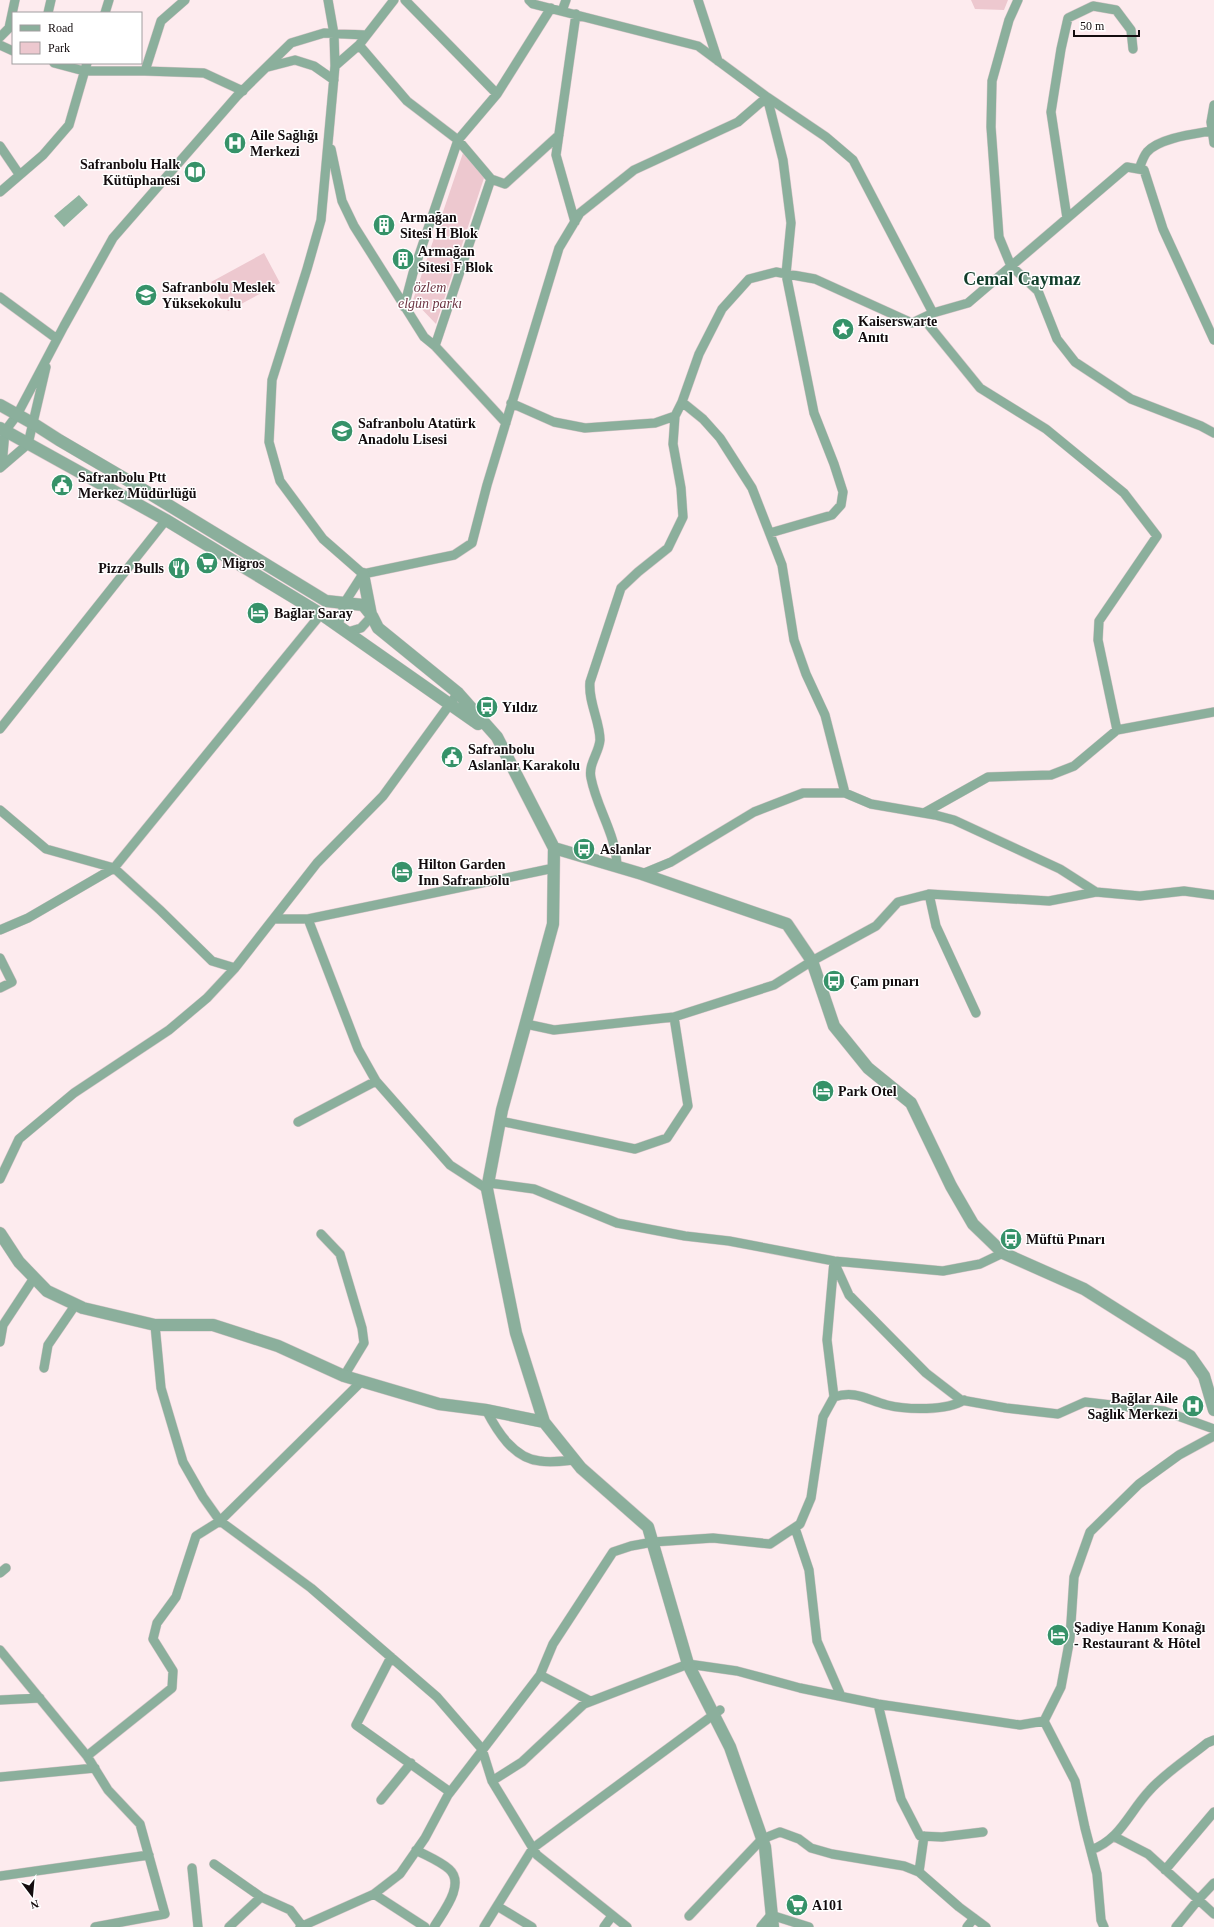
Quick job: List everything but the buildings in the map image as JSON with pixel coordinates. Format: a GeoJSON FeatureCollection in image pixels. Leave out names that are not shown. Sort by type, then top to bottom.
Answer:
{"type":"FeatureCollection","features":[{"type":"Feature","properties":{"kind":"street"},"geometry":{"type":"LineString","coordinates":[[12,12],[15,0]]}},
{"type":"Feature","properties":{"kind":"street"},"geometry":{"type":"LineString","coordinates":[[48,12],[51,0]]}},
{"type":"Feature","properties":{"kind":"street"},"geometry":{"type":"LineString","coordinates":[[105,12],[110,0]]}},
{"type":"Feature","properties":{"kind":"street"},"geometry":{"type":"LineString","coordinates":[[145,70],[161,20],[185,0]]}},
{"type":"Feature","properties":{"kind":"street"},"geometry":{"type":"LineString","coordinates":[[328,0],[334,34],[335,66],[321,220],[272,380],[269,442],[280,482],[323,540],[363,574],[372,616],[378,628],[458,693],[497,737],[554,848],[553,924],[500,1120],[488,1186],[516,1333],[544,1422],[581,1468],[648,1527],[688,1664],[717,1712],[765,1847],[772,1921]]}},
{"type":"Feature","properties":{"kind":"street"},"geometry":{"type":"LineString","coordinates":[[335,66],[359,45],[365,35],[394,0]]}},
{"type":"Feature","properties":{"kind":"street"},"geometry":{"type":"LineString","coordinates":[[405,0],[497,94]]}},
{"type":"Feature","properties":{"kind":"street"},"geometry":{"type":"LineString","coordinates":[[529,0],[533,4],[698,46],[767,97],[826,137],[853,160],[933,313]]}},
{"type":"Feature","properties":{"kind":"street"},"geometry":{"type":"LineString","coordinates":[[562,11],[566,0]]}},
{"type":"Feature","properties":{"kind":"street"},"geometry":{"type":"LineString","coordinates":[[698,0],[718,61]]}},
{"type":"Feature","properties":{"kind":"street"},"geometry":{"type":"LineString","coordinates":[[1018,0],[1009,20],[992,81],[991,104],[991,127],[999,237],[1011,266],[1038,291],[1056,339],[1075,362],[1131,399],[1201,426],[1214,434]]}},
{"type":"Feature","properties":{"kind":"street"},"geometry":{"type":"LineString","coordinates":[[1067,218],[1051,112],[1061,49],[1068,18],[1093,6],[1116,10],[1132,30],[1133,49]]}},
{"type":"Feature","properties":{"kind":"street"},"geometry":{"type":"LineString","coordinates":[[404,307],[417,261],[432,221],[458,140],[497,94],[551,8]]}},
{"type":"Feature","properties":{"kind":"street"},"geometry":{"type":"LineString","coordinates":[[0,37],[9,28],[12,14]]}},
{"type":"Feature","properties":{"kind":"street"},"geometry":{"type":"LineString","coordinates":[[575,222],[556,155],[576,14]]}},
{"type":"Feature","properties":{"kind":"street"},"geometry":{"type":"LineString","coordinates":[[1,467],[3,429],[17,415],[57,339],[114,238],[242,91],[291,44],[324,33],[365,35]]}},
{"type":"Feature","properties":{"kind":"street"},"geometry":{"type":"LineString","coordinates":[[0,45],[12,51]]}},
{"type":"Feature","properties":{"kind":"street"},"geometry":{"type":"LineString","coordinates":[[359,45],[407,101],[458,140],[491,179],[505,184],[559,135]]}},
{"type":"Feature","properties":{"kind":"street"},"geometry":{"type":"LineString","coordinates":[[266,67],[294,60],[314,66],[334,80]]}},
{"type":"Feature","properties":{"kind":"street"},"geometry":{"type":"LineString","coordinates":[[62,64],[86,67],[204,73],[242,91]]}},
{"type":"Feature","properties":{"kind":"street"},"geometry":{"type":"LineString","coordinates":[[0,192],[19,174],[43,155],[69,125],[86,67]]}},
{"type":"Feature","properties":{"kind":"street"},"geometry":{"type":"LineString","coordinates":[[338,625],[345,602],[363,574],[454,555],[472,543],[486,485],[559,248],[580,213],[634,170],[738,122],[767,97]]}},
{"type":"Feature","properties":{"kind":"street"},"geometry":{"type":"LineString","coordinates":[[767,97],[782,160],[791,223],[786,274],[814,413],[834,464],[843,492],[841,505],[832,515],[770,533]]}},
{"type":"Feature","properties":{"kind":"street"},"geometry":{"type":"LineString","coordinates":[[1214,105],[1211,122],[1214,143]]}},
{"type":"Feature","properties":{"kind":"street"},"geometry":{"type":"LineString","coordinates":[[1138,169],[1146,153],[1152,148],[1172,139],[1212,131]]}},
{"type":"Feature","properties":{"kind":"street"},"geometry":{"type":"LineString","coordinates":[[329,140],[345,207],[354,226],[404,307],[424,337],[435,346],[506,423]]}},
{"type":"Feature","properties":{"kind":"street"},"geometry":{"type":"LineString","coordinates":[[0,146],[19,174]]}},
{"type":"Feature","properties":{"kind":"street"},"geometry":{"type":"LineString","coordinates":[[618,866],[612,835],[590,778],[592,762],[600,738],[590,694],[590,682],[621,588],[668,548],[683,517],[681,488],[673,444],[675,416],[682,402],[699,354],[722,309],[749,279],[776,272],[815,279],[912,323],[933,313],[968,303],[1126,167],[1144,170],[1163,229],[1214,340]]}},
{"type":"Feature","properties":{"kind":"street"},"geometry":{"type":"LineString","coordinates":[[435,346],[491,179]]}},
{"type":"Feature","properties":{"kind":"street"},"geometry":{"type":"LineString","coordinates":[[0,297],[57,339]]}},
{"type":"Feature","properties":{"kind":"street"},"geometry":{"type":"LineString","coordinates":[[923,318],[980,388],[1046,429],[1124,493],[1157,536],[1099,621],[1098,640],[1117,730]]}},
{"type":"Feature","properties":{"kind":"street"},"geometry":{"type":"LineString","coordinates":[[1,467],[28,444],[34,424],[49,355]]}},
{"type":"Feature","properties":{"kind":"street"},"geometry":{"type":"LineString","coordinates":[[682,402],[703,418],[720,438],[752,488],[782,565],[794,640],[806,674],[825,715],[845,793]]}},
{"type":"Feature","properties":{"kind":"street"},"geometry":{"type":"LineString","coordinates":[[511,403],[554,422],[585,428],[655,423],[675,416]]}},
{"type":"Feature","properties":{"kind":"street"},"geometry":{"type":"LineString","coordinates":[[0,405],[129,481],[326,601],[362,605],[372,616]]}},
{"type":"Feature","properties":{"kind":"street"},"geometry":{"type":"LineString","coordinates":[[3,429],[166,520],[321,614],[497,737]]}},
{"type":"Feature","properties":{"kind":"street"},"geometry":{"type":"LineString","coordinates":[[0,729],[166,520]]}},
{"type":"Feature","properties":{"kind":"street"},"geometry":{"type":"LineString","coordinates":[[1,928],[28,918],[114,868],[321,614]]}},
{"type":"Feature","properties":{"kind":"street"},"geometry":{"type":"LineString","coordinates":[[348,632],[361,628],[372,616]]}},
{"type":"Feature","properties":{"kind":"street"},"geometry":{"type":"LineString","coordinates":[[0,1179],[19,1139],[74,1093],[169,1030],[207,998],[235,968],[275,919],[317,863],[383,796],[458,693]]}},
{"type":"Feature","properties":{"kind":"street"},"geometry":{"type":"LineString","coordinates":[[924,813],[988,777],[1051,775],[1074,766],[1117,730],[1214,712]]}},
{"type":"Feature","properties":{"kind":"street"},"geometry":{"type":"LineString","coordinates":[[642,874],[671,862],[762,809],[803,793],[845,793],[871,804],[954,820],[1060,869],[1096,892]]}},
{"type":"Feature","properties":{"kind":"street"},"geometry":{"type":"LineString","coordinates":[[0,810],[46,849],[114,868],[212,961],[235,968]]}},
{"type":"Feature","properties":{"kind":"street"},"geometry":{"type":"LineString","coordinates":[[554,848],[618,866],[788,924],[812,961],[834,1026],[868,1068],[911,1103],[951,1186],[973,1224],[1003,1253],[1084,1289],[1190,1356],[1204,1376],[1214,1384]]}},
{"type":"Feature","properties":{"kind":"street"},"geometry":{"type":"LineString","coordinates":[[275,919],[308,919],[554,868]]}},
{"type":"Feature","properties":{"kind":"street"},"geometry":{"type":"LineString","coordinates":[[526,1024],[554,1030],[674,1017],[774,985],[812,961],[876,926],[898,902],[929,894],[1049,901],[1096,892],[1140,896],[1184,891],[1214,895]]}},
{"type":"Feature","properties":{"kind":"street"},"geometry":{"type":"LineString","coordinates":[[929,894],[936,926],[976,1013]]}},
{"type":"Feature","properties":{"kind":"street"},"geometry":{"type":"LineString","coordinates":[[308,919],[358,1050],[376,1082],[450,1165],[488,1186],[534,1189],[617,1223],[685,1236],[728,1241],[834,1261],[943,1271],[980,1264],[1003,1253]]}},
{"type":"Feature","properties":{"kind":"street"},"geometry":{"type":"LineString","coordinates":[[0,958],[12,982],[0,988]]}},
{"type":"Feature","properties":{"kind":"street"},"geometry":{"type":"LineString","coordinates":[[500,1120],[636,1148],[666,1138],[688,1106],[674,1017]]}},
{"type":"Feature","properties":{"kind":"street"},"geometry":{"type":"LineString","coordinates":[[298,1122],[376,1082]]}},
{"type":"Feature","properties":{"kind":"street"},"geometry":{"type":"LineString","coordinates":[[0,1234],[19,1262],[47,1291],[83,1308],[155,1325],[213,1325],[278,1346],[344,1376],[439,1404],[486,1410],[544,1422]]}},
{"type":"Feature","properties":{"kind":"street"},"geometry":{"type":"LineString","coordinates":[[321,1234],[340,1254],[362,1328],[364,1343],[344,1376]]}},
{"type":"Feature","properties":{"kind":"street"},"geometry":{"type":"LineString","coordinates":[[214,1864],[261,1897],[290,1910],[302,1927],[374,1894],[400,1874],[450,1792],[540,1675],[553,1644],[613,1552],[631,1546],[653,1542],[713,1538],[770,1544],[800,1524],[811,1498],[824,1417],[834,1397],[827,1340],[834,1261]]}},
{"type":"Feature","properties":{"kind":"street"},"geometry":{"type":"LineString","coordinates":[[834,1261],[849,1295],[926,1373],[961,1400],[1006,1408],[1058,1414],[1084,1402],[1164,1411],[1214,1430]]}},
{"type":"Feature","properties":{"kind":"street"},"geometry":{"type":"LineString","coordinates":[[0,1342],[3,1325],[34,1278]]}},
{"type":"Feature","properties":{"kind":"street"},"geometry":{"type":"LineString","coordinates":[[44,1368],[48,1345],[76,1304]]}},
{"type":"Feature","properties":{"kind":"street"},"geometry":{"type":"LineString","coordinates":[[155,1325],[160,1388],[181,1455],[203,1497],[220,1521],[311,1588],[437,1697],[482,1750],[492,1781],[537,1855],[627,1927]]}},
{"type":"Feature","properties":{"kind":"street"},"geometry":{"type":"LineString","coordinates":[[1204,1376],[1214,1410]]}},
{"type":"Feature","properties":{"kind":"street"},"geometry":{"type":"LineString","coordinates":[[87,1756],[172,1688],[173,1671],[153,1640],[157,1623],[176,1597],[196,1536],[220,1521],[362,1381]]}},
{"type":"Feature","properties":{"kind":"street"},"geometry":{"type":"LineString","coordinates":[[834,1397],[851,1393],[888,1406],[912,1408],[944,1407],[958,1404],[964,1400]]}},
{"type":"Feature","properties":{"kind":"street"},"geometry":{"type":"LineString","coordinates":[[486,1410],[497,1431],[520,1454],[540,1461],[575,1460]]}},
{"type":"Feature","properties":{"kind":"street"},"geometry":{"type":"LineString","coordinates":[[1044,1721],[1061,1686],[1070,1638],[1074,1577],[1090,1532],[1139,1484],[1179,1455],[1214,1436]]}},
{"type":"Feature","properties":{"kind":"street"},"geometry":{"type":"LineString","coordinates":[[795,1528],[808,1570],[817,1641],[841,1696]]}},
{"type":"Feature","properties":{"kind":"street"},"geometry":{"type":"LineString","coordinates":[[0,1650],[87,1756],[108,1790],[140,1824],[165,1914],[95,1927]]}},
{"type":"Feature","properties":{"kind":"street"},"geometry":{"type":"LineString","coordinates":[[391,1657],[356,1725],[450,1792]]}},
{"type":"Feature","properties":{"kind":"street"},"geometry":{"type":"LineString","coordinates":[[492,1781],[522,1762],[584,1704],[688,1664],[737,1671],[878,1704],[1020,1725],[1044,1721]]}},
{"type":"Feature","properties":{"kind":"street"},"geometry":{"type":"LineString","coordinates":[[540,1675],[590,1701]]}},
{"type":"Feature","properties":{"kind":"street"},"geometry":{"type":"LineString","coordinates":[[0,1700],[40,1698]]}},
{"type":"Feature","properties":{"kind":"street"},"geometry":{"type":"LineString","coordinates":[[878,1704],[901,1799],[920,1836],[942,1837],[983,1832]]}},
{"type":"Feature","properties":{"kind":"street"},"geometry":{"type":"LineString","coordinates":[[484,1927],[533,1848],[717,1712]]}},
{"type":"Feature","properties":{"kind":"street"},"geometry":{"type":"LineString","coordinates":[[1044,1721],[1075,1781],[1097,1874],[1103,1924],[1094,1927]]}},
{"type":"Feature","properties":{"kind":"street"},"geometry":{"type":"LineString","coordinates":[[1091,1850],[1100,1847],[1115,1837],[1150,1789],[1207,1742],[1214,1740]]}},
{"type":"Feature","properties":{"kind":"street"},"geometry":{"type":"LineString","coordinates":[[381,1800],[411,1763]]}},
{"type":"Feature","properties":{"kind":"street"},"geometry":{"type":"LineString","coordinates":[[0,1776],[95,1768]]}},
{"type":"Feature","properties":{"kind":"street"},"geometry":{"type":"LineString","coordinates":[[1165,1870],[1214,1812]]}},
{"type":"Feature","properties":{"kind":"street"},"geometry":{"type":"LineString","coordinates":[[689,1916],[762,1839],[780,1832],[799,1839],[811,1848],[832,1854],[904,1866],[919,1872],[986,1927]]}},
{"type":"Feature","properties":{"kind":"street"},"geometry":{"type":"LineString","coordinates":[[919,1872],[924,1836]]}},
{"type":"Feature","properties":{"kind":"street"},"geometry":{"type":"LineString","coordinates":[[1115,1837],[1148,1854],[1214,1914]]}},
{"type":"Feature","properties":{"kind":"street"},"geometry":{"type":"LineString","coordinates":[[416,1850],[448,1868],[455,1875],[456,1880],[454,1891],[434,1927]]}},
{"type":"Feature","properties":{"kind":"street"},"geometry":{"type":"LineString","coordinates":[[0,1876],[149,1855]]}},
{"type":"Feature","properties":{"kind":"street"},"geometry":{"type":"LineString","coordinates":[[192,1868],[198,1927]]}},
{"type":"Feature","properties":{"kind":"street"},"geometry":{"type":"LineString","coordinates":[[1176,1927],[1198,1900],[1214,1884]]}},
{"type":"Feature","properties":{"kind":"street"},"geometry":{"type":"LineString","coordinates":[[374,1894],[425,1927]]}},
{"type":"Feature","properties":{"kind":"street"},"geometry":{"type":"LineString","coordinates":[[229,1927],[261,1897]]}},
{"type":"Feature","properties":{"kind":"street"},"geometry":{"type":"LineString","coordinates":[[497,1906],[532,1927]]}},
{"type":"Feature","properties":{"kind":"street"},"geometry":{"type":"LineString","coordinates":[[604,1927],[612,1916]]}},
{"type":"Feature","properties":{"kind":"street"},"geometry":{"type":"LineString","coordinates":[[967,1927],[974,1918]]}},
{"type":"Feature","properties":{"kind":"street"},"geometry":{"type":"LineString","coordinates":[[761,1927],[772,1921],[809,1927]]}},
{"type":"Feature","properties":{"kind":"green space"},"geometry":{"type":"Polygon","coordinates":[[[971,0],[1008,0],[1004,10],[975,9],[971,0]]]}},
{"type":"Feature","properties":{"kind":"green space","name":"özlem elgün parkı"},"geometry":{"type":"Polygon","coordinates":[[[463,153],[485,175],[436,324],[413,300],[463,153]]]}},
{"type":"Feature","properties":{"kind":"green space"},"geometry":{"type":"Polygon","coordinates":[[[264,253],[280,283],[228,311],[211,282],[264,253]]]}},
{"type":"Feature","properties":{"kind":"shaded area"},"geometry":{"type":"Polygon","coordinates":[[[79,195],[88,205],[64,227],[54,216],[79,195]]]}},
{"type":"Feature","properties":{"kind":"place","name":"Aile Sağlığı Merkezi"},"geometry":{"type":"Point","coordinates":[235,143]}},
{"type":"Feature","properties":{"kind":"place","name":"Safranbolu Halk Kütüphanesi"},"geometry":{"type":"Point","coordinates":[195,172]}},
{"type":"Feature","properties":{"kind":"place","name":"Armağan Sitesi H Blok"},"geometry":{"type":"Point","coordinates":[384,225]}},
{"type":"Feature","properties":{"kind":"place","name":"Armağan Sitesi F Blok"},"geometry":{"type":"Point","coordinates":[403,259]}},
{"type":"Feature","properties":{"kind":"place","name":"Safranbolu Meslek Yüksekokulu"},"geometry":{"type":"Point","coordinates":[146,295]}},
{"type":"Feature","properties":{"kind":"place","name":"Kaiserswarte Anıtı"},"geometry":{"type":"Point","coordinates":[843,329]}},
{"type":"Feature","properties":{"kind":"place","name":"Safranbolu Atatürk Anadolu Lisesi"},"geometry":{"type":"Point","coordinates":[342,431]}},
{"type":"Feature","properties":{"kind":"place","name":"Safranbolu Ptt Merkez Müdürlüğü"},"geometry":{"type":"Point","coordinates":[62,485]}},
{"type":"Feature","properties":{"kind":"place","name":"Migros"},"geometry":{"type":"Point","coordinates":[207,563]}},
{"type":"Feature","properties":{"kind":"place","name":"Pizza Bulls"},"geometry":{"type":"Point","coordinates":[179,568]}},
{"type":"Feature","properties":{"kind":"place","name":"Bağlar Saray"},"geometry":{"type":"Point","coordinates":[258,613]}},
{"type":"Feature","properties":{"kind":"place","name":"Yıldız"},"geometry":{"type":"Point","coordinates":[487,707]}},
{"type":"Feature","properties":{"kind":"place","name":"Safranbolu Aslanlar Karakolu"},"geometry":{"type":"Point","coordinates":[452,757]}},
{"type":"Feature","properties":{"kind":"place","name":"Aslanlar"},"geometry":{"type":"Point","coordinates":[584,849]}},
{"type":"Feature","properties":{"kind":"place","name":"Hilton Garden Inn Safranbolu"},"geometry":{"type":"Point","coordinates":[402,872]}},
{"type":"Feature","properties":{"kind":"place","name":"Çam pınarı"},"geometry":{"type":"Point","coordinates":[834,981]}},
{"type":"Feature","properties":{"kind":"place","name":"Park Otel"},"geometry":{"type":"Point","coordinates":[823,1091]}},
{"type":"Feature","properties":{"kind":"place","name":"Müftü Pınarı"},"geometry":{"type":"Point","coordinates":[1011,1239]}},
{"type":"Feature","properties":{"kind":"place","name":"Bağlar Aile Sağlık Merkezi"},"geometry":{"type":"Point","coordinates":[1193,1406]}},
{"type":"Feature","properties":{"kind":"place","name":"Şadiye Hanım Konağı - Restaurant & Hôtel"},"geometry":{"type":"Point","coordinates":[1058,1635]}},
{"type":"Feature","properties":{"kind":"place","name":"A101"},"geometry":{"type":"Point","coordinates":[797,1905]}},
{"type":"Feature","properties":{"kind":"district","name":"Cemal Caymaz"},"geometry":{"type":"Point","coordinates":[1022,279]}}]}
